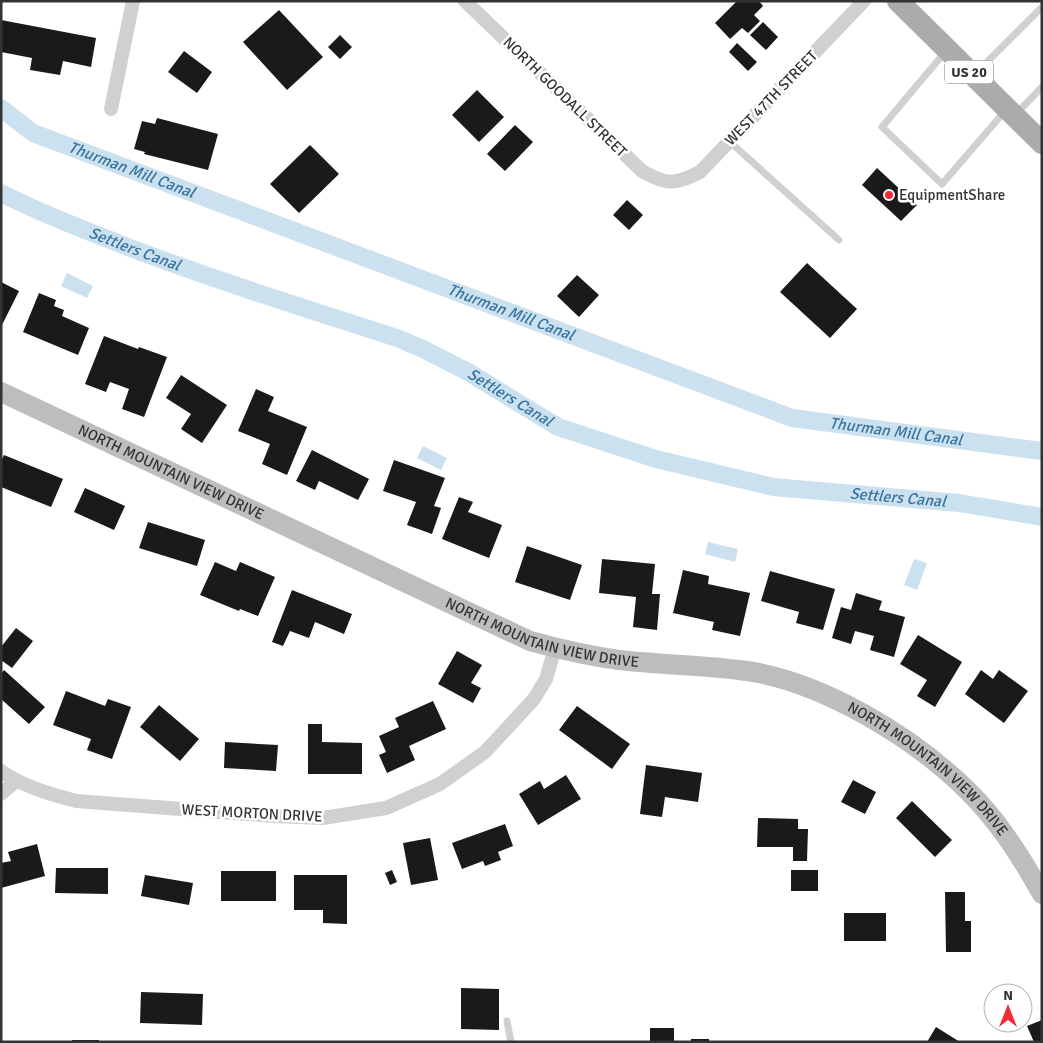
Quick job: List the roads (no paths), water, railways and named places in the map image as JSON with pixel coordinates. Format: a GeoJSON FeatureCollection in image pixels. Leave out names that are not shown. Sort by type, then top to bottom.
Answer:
{"type":"FeatureCollection","features":[{"type":"Feature","properties":{"kind":"main road","name":"US 20"},"geometry":{"type":"LineString","coordinates":[[898,1],[1042,143]]}},
{"type":"Feature","properties":{"kind":"street"},"geometry":{"type":"LineString","coordinates":[[111,109],[133,1]]}},
{"type":"Feature","properties":{"kind":"street","name":"NORTH GOODALL STREET"},"geometry":{"type":"LineString","coordinates":[[465,1],[642,171],[658,180],[670,183]]}},
{"type":"Feature","properties":{"kind":"street","name":"WEST 47TH STREET"},"geometry":{"type":"LineString","coordinates":[[670,183],[683,181],[700,172],[864,1]]}},
{"type":"Feature","properties":{"kind":"street","name":"NORTH MOUNTAIN VIEW DRIVE"},"geometry":{"type":"LineString","coordinates":[[1,392],[530,641],[555,648],[618,659],[747,672],[781,678],[813,690],[871,719],[924,754],[968,790],[996,822],[1023,861],[1042,894]]}},
{"type":"Feature","properties":{"kind":"street","name":"WEST MORTON DRIVE"},"geometry":{"type":"LineString","coordinates":[[1,771],[16,781],[47,793],[76,801],[323,818],[386,808],[440,784],[485,752],[534,699],[546,679],[555,648]]}},
{"type":"Feature","properties":{"kind":"street"},"geometry":{"type":"LineString","coordinates":[[1,794],[16,781]]}},
{"type":"Feature","properties":{"kind":"lane"},"geometry":{"type":"LineString","coordinates":[[973,76],[1042,7]]}},
{"type":"Feature","properties":{"kind":"lane"},"geometry":{"type":"LineString","coordinates":[[947,50],[882,127],[942,184],[1011,112],[1042,87]]}},
{"type":"Feature","properties":{"kind":"lane"},"geometry":{"type":"LineString","coordinates":[[730,142],[839,240]]}},
{"type":"Feature","properties":{"kind":"lane"},"geometry":{"type":"LineString","coordinates":[[507,1021],[511,1042]]}},
{"type":"Feature","properties":{"kind":"water"},"geometry":{"type":"Polygon","coordinates":[[[67,273],[93,286],[87,298],[61,286],[67,273]]]}},
{"type":"Feature","properties":{"kind":"water"},"geometry":{"type":"Polygon","coordinates":[[[423,446],[447,458],[441,470],[417,458],[423,446]]]}},
{"type":"Feature","properties":{"kind":"water"},"geometry":{"type":"Polygon","coordinates":[[[708,542],[738,549],[735,562],[705,554],[708,542]]]}},
{"type":"Feature","properties":{"kind":"water"},"geometry":{"type":"Polygon","coordinates":[[[914,559],[927,563],[917,590],[904,585],[914,559]]]}},
{"type":"Feature","properties":{"kind":"waterway","name":"Thurman Mill Canal"},"geometry":{"type":"LineString","coordinates":[[1,108],[33,133],[792,418],[1042,451]]}},
{"type":"Feature","properties":{"kind":"waterway","name":"Settlers Canal"},"geometry":{"type":"LineString","coordinates":[[1,193],[60,220],[154,257],[397,338],[468,372],[558,427],[656,459],[773,487],[959,503],[1042,517]]}},
{"type":"Feature","properties":{"kind":"place","name":"EquipmentShare"},"geometry":{"type":"Point","coordinates":[889,195]}}]}
